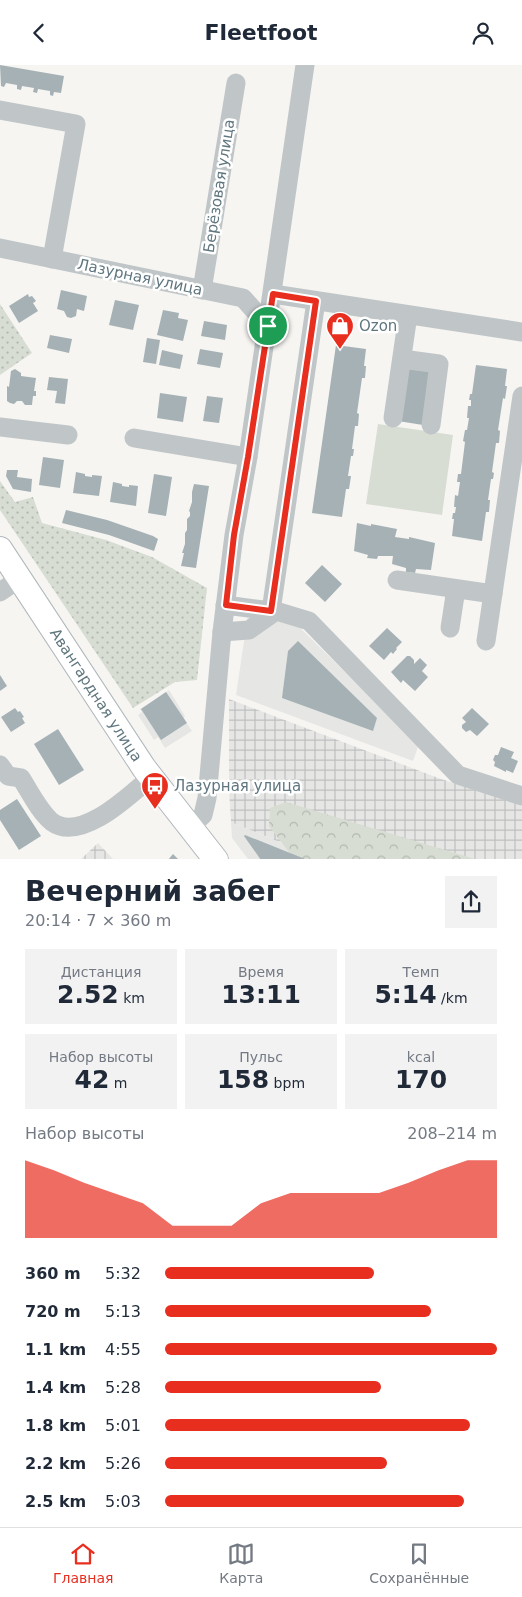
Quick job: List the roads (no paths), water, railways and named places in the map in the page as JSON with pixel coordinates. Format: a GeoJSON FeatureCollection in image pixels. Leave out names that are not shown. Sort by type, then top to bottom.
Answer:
{"type":"FeatureCollection","features":[{"type":"Feature","properties":{"kind":"main road","name":"Авангардная улица"},"geometry":{"type":"LineString","coordinates":[[0,549],[10,586],[151,777],[216,859]]}},
{"type":"Feature","properties":{"kind":"street"},"geometry":{"type":"LineString","coordinates":[[191,827],[203,815],[207,798],[222,632],[234,535],[273,294],[306,65]]}},
{"type":"Feature","properties":{"kind":"street","name":"Берёзовая улица"},"geometry":{"type":"LineString","coordinates":[[202,290],[236,83]]}},
{"type":"Feature","properties":{"kind":"street"},"geometry":{"type":"LineString","coordinates":[[0,110],[76,124],[52,259]]}},
{"type":"Feature","properties":{"kind":"street","name":"Лазурная улица"},"geometry":{"type":"LineString","coordinates":[[0,248],[243,298],[268,326]]}},
{"type":"Feature","properties":{"kind":"street"},"geometry":{"type":"LineString","coordinates":[[273,294],[522,332]]}},
{"type":"Feature","properties":{"kind":"street"},"geometry":{"type":"LineString","coordinates":[[226,605],[271,611],[316,301]]}},
{"type":"Feature","properties":{"kind":"street"},"geometry":{"type":"LineString","coordinates":[[393,419],[408,315]]}},
{"type":"Feature","properties":{"kind":"street"},"geometry":{"type":"LineString","coordinates":[[402,359],[439,364],[431,425]]}},
{"type":"Feature","properties":{"kind":"street"},"geometry":{"type":"LineString","coordinates":[[486,641],[522,396]]}},
{"type":"Feature","properties":{"kind":"street"},"geometry":{"type":"LineString","coordinates":[[0,427],[68,435]]}},
{"type":"Feature","properties":{"kind":"street"},"geometry":{"type":"LineString","coordinates":[[134,437],[248,457]]}},
{"type":"Feature","properties":{"kind":"street"},"geometry":{"type":"LineString","coordinates":[[397,580],[493,594]]}},
{"type":"Feature","properties":{"kind":"street"},"geometry":{"type":"LineString","coordinates":[[450,629],[456,589]]}},
{"type":"Feature","properties":{"kind":"street"},"geometry":{"type":"LineString","coordinates":[[222,632],[249,630],[276,611],[309,621],[458,775],[522,797]]}},
{"type":"Feature","properties":{"kind":"street"},"geometry":{"type":"LineString","coordinates":[[3,774],[20,778],[44,814],[54,823],[68,829],[86,824],[124,801],[151,777]]}},
{"type":"Feature","properties":{"kind":"place","name":"Ozon"},"geometry":{"type":"Point","coordinates":[340,350]}},
{"type":"Feature","properties":{"kind":"place","name":"Лазурная улица"},"geometry":{"type":"Point","coordinates":[155,810]}}]}
